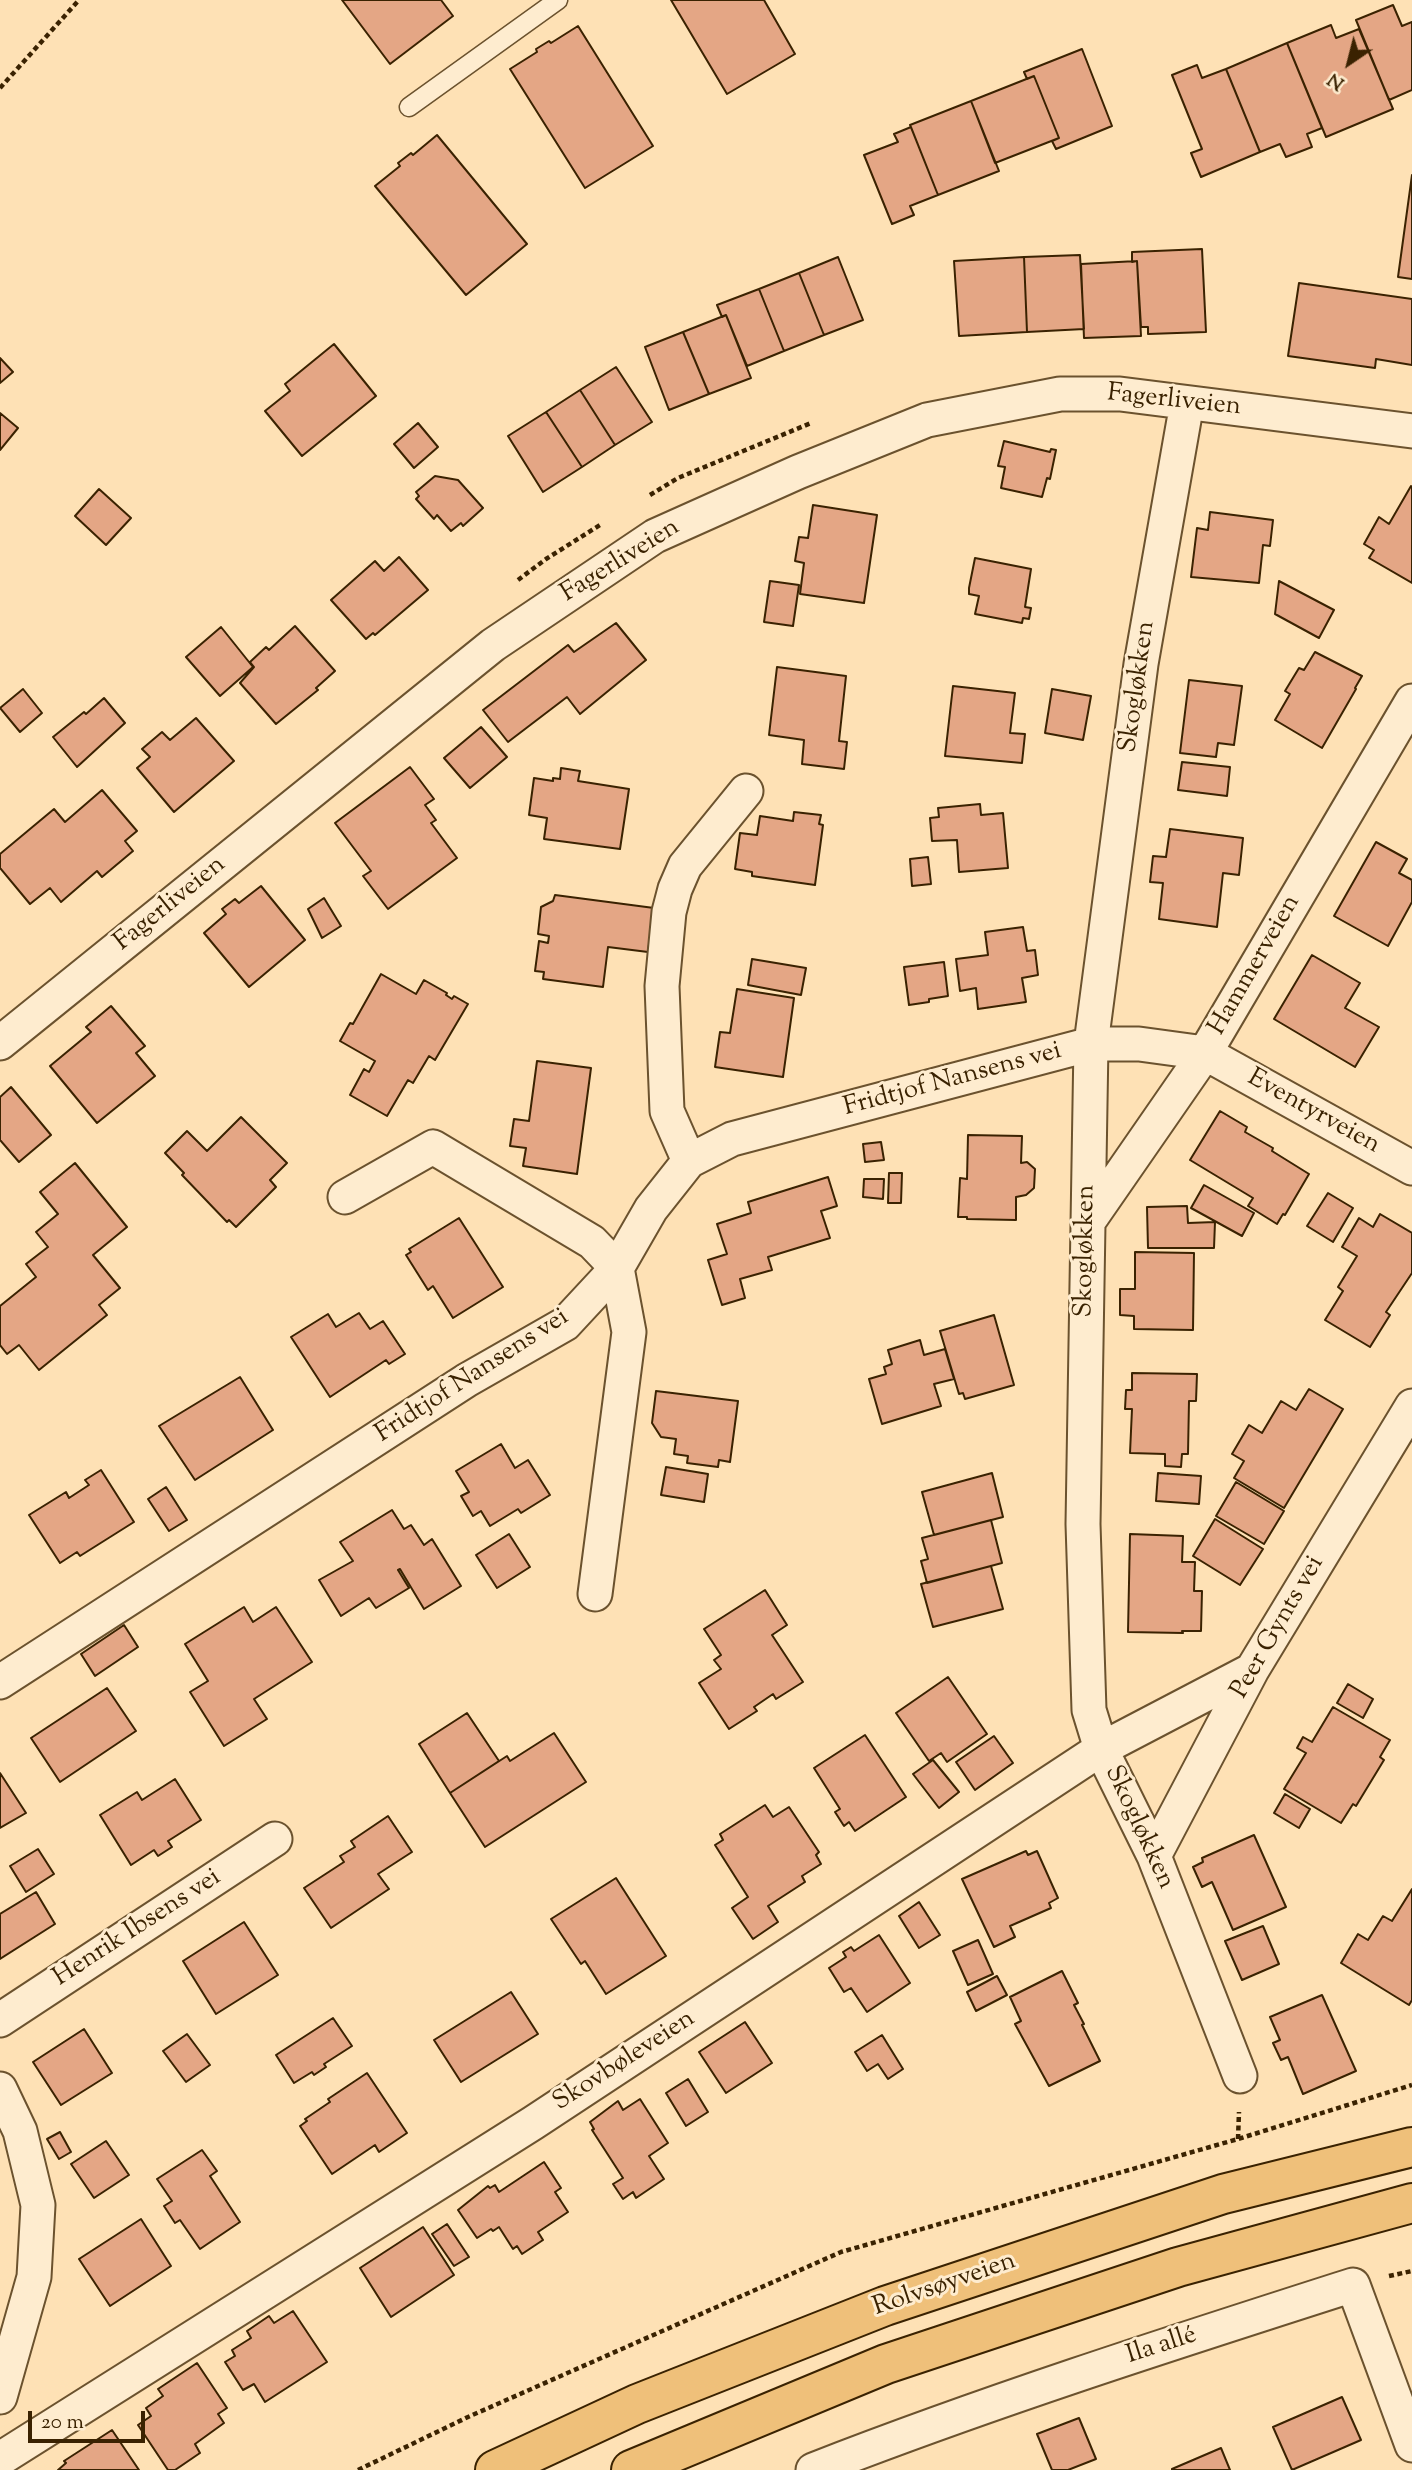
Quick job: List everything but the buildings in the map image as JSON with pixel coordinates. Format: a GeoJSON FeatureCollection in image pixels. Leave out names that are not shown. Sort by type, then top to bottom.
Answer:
{"type":"FeatureCollection","features":[{"type":"Feature","properties":{"kind":"main road","name":"Rolvsøyveien"},"geometry":{"type":"LineString","coordinates":[[495,2470],[637,2404],[885,2306],[1223,2194],[1412,2147]]}},
{"type":"Feature","properties":{"kind":"main road","name":"Rolvsøyveien"},"geometry":{"type":"LineString","coordinates":[[631,2470],[886,2364],[1178,2267],[1412,2203]]}},
{"type":"Feature","properties":{"kind":"street","name":"Fagerliveien"},"geometry":{"type":"LineString","coordinates":[[0,1043],[493,645],[655,536],[798,472],[927,420],[1060,394],[1119,394],[1412,431]]}},
{"type":"Feature","properties":{"kind":"street","name":"Skogløkken"},"geometry":{"type":"LineString","coordinates":[[1187,403],[1141,664],[1091,1044],[1083,1524],[1089,1710],[1101,1749],[1154,1856],[1240,2076]]}},
{"type":"Feature","properties":{"kind":"street","name":"Hammerveien"},"geometry":{"type":"LineString","coordinates":[[1088,1223],[1205,1053],[1412,701]]}},
{"type":"Feature","properties":{"kind":"street"},"geometry":{"type":"LineString","coordinates":[[689,1161],[667,1111],[662,986],[669,912],[685,866],[746,790]]}},
{"type":"Feature","properties":{"kind":"street","name":"Eventyrveien"},"geometry":{"type":"LineString","coordinates":[[1091,1044],[1139,1044],[1205,1053],[1412,1168]]}},
{"type":"Feature","properties":{"kind":"street","name":"Fridtjof Nansens vei"},"geometry":{"type":"LineString","coordinates":[[0,1682],[467,1380],[565,1324],[617,1268],[651,1209],[689,1161],[732,1139],[1091,1044]]}},
{"type":"Feature","properties":{"kind":"street"},"geometry":{"type":"LineString","coordinates":[[345,1197],[433,1147],[592,1242],[617,1268],[629,1332],[595,1594]]}},
{"type":"Feature","properties":{"kind":"street","name":"Peer Gynts vei"},"geometry":{"type":"LineString","coordinates":[[1154,1856],[1252,1670],[1412,1406]]}},
{"type":"Feature","properties":{"kind":"street","name":"Skovbøleveien"},"geometry":{"type":"LineString","coordinates":[[0,2459],[533,2123],[1101,1749],[1252,1670]]}},
{"type":"Feature","properties":{"kind":"street","name":"Henrik Ibsens vei"},"geometry":{"type":"LineString","coordinates":[[0,2020],[275,1839]]}},
{"type":"Feature","properties":{"kind":"street"},"geometry":{"type":"LineString","coordinates":[[0,2089],[20,2131],[38,2205],[34,2277],[0,2397]]}},
{"type":"Feature","properties":{"kind":"street","name":"Ila allé"},"geometry":{"type":"LineString","coordinates":[[813,2470],[876,2445],[1135,2356],[1353,2285],[1412,2445]]}},
{"type":"Feature","properties":{"kind":"lane"},"geometry":{"type":"LineString","coordinates":[[410,107],[558,0]]}},
{"type":"Feature","properties":{"kind":"path"},"geometry":{"type":"LineString","coordinates":[[0,88],[79,0]]}},
{"type":"Feature","properties":{"kind":"path"},"geometry":{"type":"LineString","coordinates":[[358,2470],[468,2417],[841,2252],[1224,2143],[1412,2085]]}}]}
